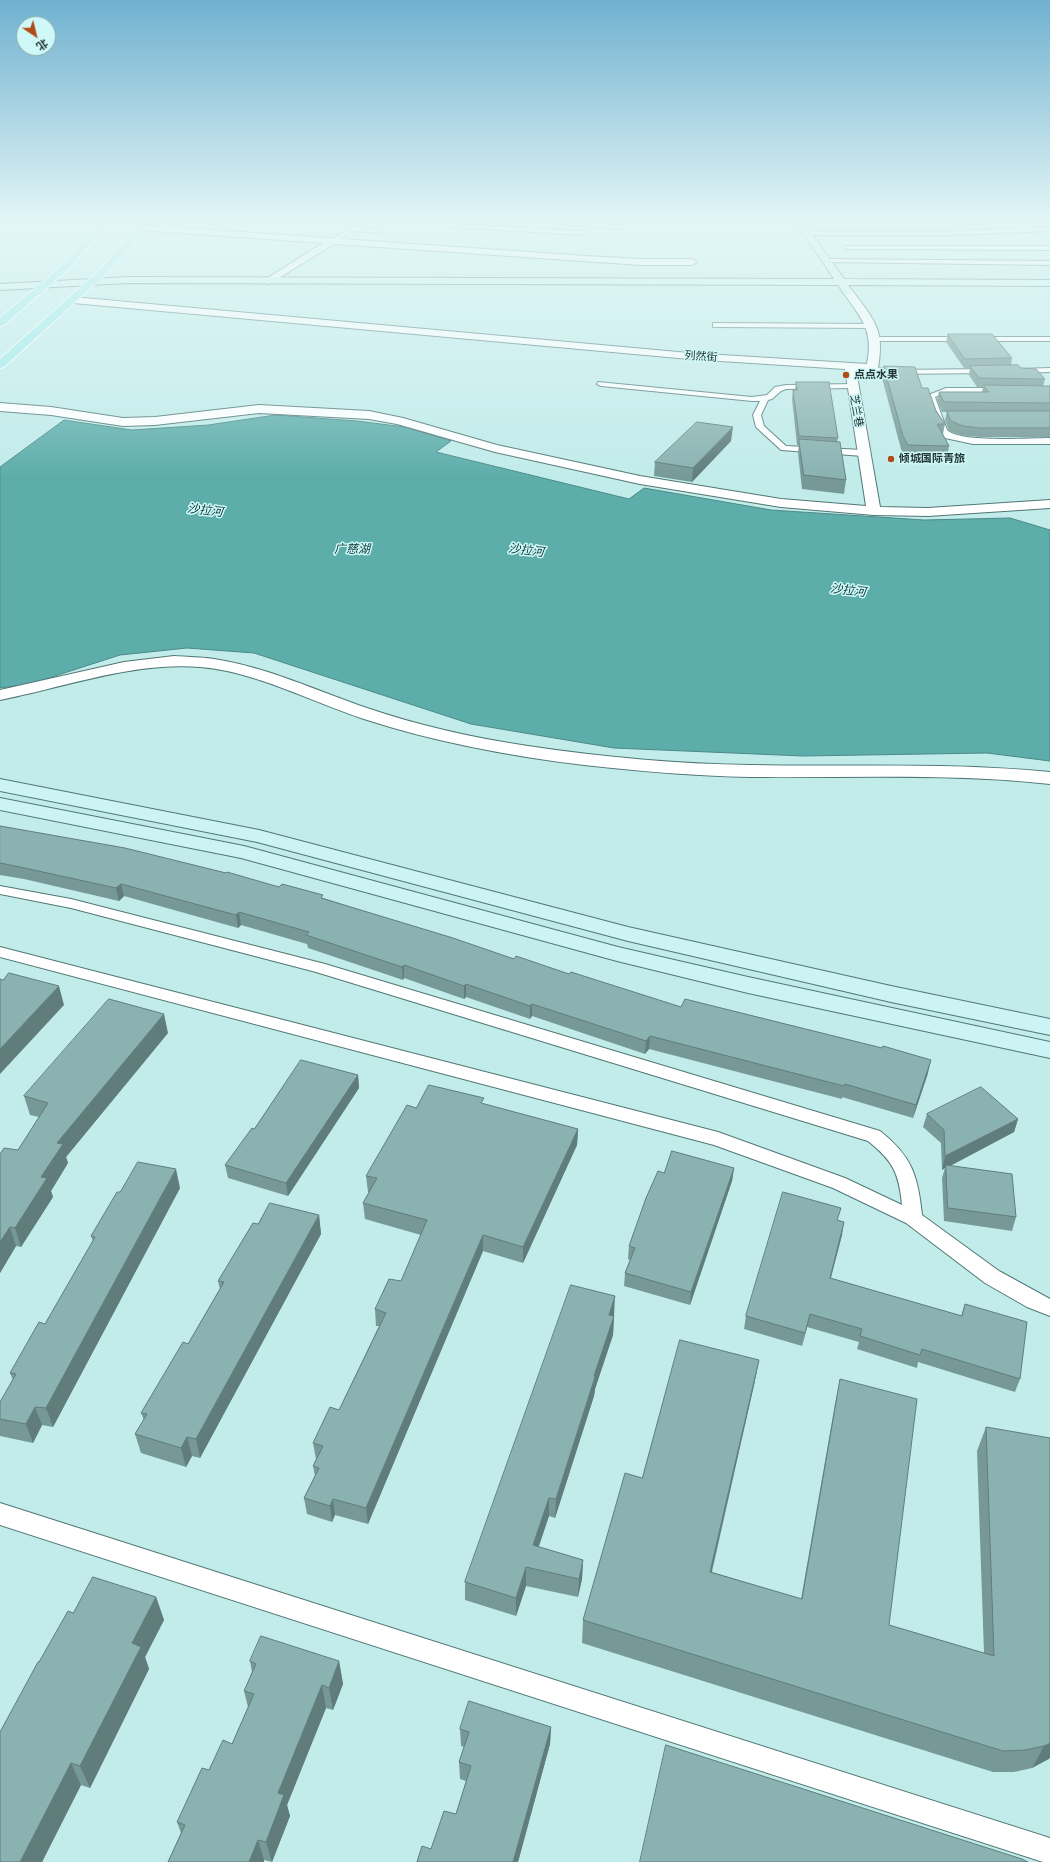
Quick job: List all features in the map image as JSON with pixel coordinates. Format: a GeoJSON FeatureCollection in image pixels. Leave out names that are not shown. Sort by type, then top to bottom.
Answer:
{"type":"FeatureCollection","features":[{"type":"Feature","properties":{"kind":"main road"},"geometry":{"type":"LineString","coordinates":[[0,323],[21,305]]}},
{"type":"Feature","properties":{"kind":"main road"},"geometry":{"type":"LineString","coordinates":[[0,365],[68,305]]}},
{"type":"Feature","properties":{"kind":"main road"},"geometry":{"type":"LineString","coordinates":[[0,785],[259,836],[628,934],[891,994],[1050,1027]]}},
{"type":"Feature","properties":{"kind":"main road"},"geometry":{"type":"LineString","coordinates":[[0,804],[244,852],[617,954],[817,1001],[1050,1050]]}},
{"type":"Feature","properties":{"kind":"street","name":"列然街"},"geometry":{"type":"LineString","coordinates":[[127,305],[688,356],[850,366]]}},
{"type":"Feature","properties":{"kind":"street"},"geometry":{"type":"LineString","coordinates":[[850,366],[872,368],[876,349],[872,326],[857,305]]}},
{"type":"Feature","properties":{"kind":"street","name":"芝兰巷"},"geometry":{"type":"LineString","coordinates":[[850,366],[863,453],[874,511]]}},
{"type":"Feature","properties":{"kind":"street"},"geometry":{"type":"LineString","coordinates":[[0,407],[51,411],[123,422],[259,409],[369,415],[399,421],[495,448],[648,482],[781,503],[874,511],[947,512],[1050,504]]}},
{"type":"Feature","properties":{"kind":"street"},"geometry":{"type":"LineString","coordinates":[[0,695],[125,667],[159,663],[200,662],[224,665],[264,676],[359,712],[446,737],[558,756],[719,770],[769,771],[929,769],[1006,772],[1050,778]]}},
{"type":"Feature","properties":{"kind":"lane"},"geometry":{"type":"LineString","coordinates":[[716,325],[872,326]]}},
{"type":"Feature","properties":{"kind":"lane"},"geometry":{"type":"LineString","coordinates":[[875,338],[1050,339]]}},
{"type":"Feature","properties":{"kind":"lane"},"geometry":{"type":"LineString","coordinates":[[872,368],[946,381],[1013,390]]}},
{"type":"Feature","properties":{"kind":"lane"},"geometry":{"type":"LineString","coordinates":[[946,381],[1003,371],[1050,370]]}},
{"type":"Feature","properties":{"kind":"lane"},"geometry":{"type":"LineString","coordinates":[[946,381],[940,392],[930,396],[940,416],[943,431],[948,436],[973,441],[1050,441]]}},
{"type":"Feature","properties":{"kind":"lane"},"geometry":{"type":"LineString","coordinates":[[601,384],[752,399],[772,396],[778,389],[786,387],[852,386]]}},
{"type":"Feature","properties":{"kind":"lane"},"geometry":{"type":"LineString","coordinates":[[765,398],[757,415],[760,427],[784,448],[863,453]]}},
{"type":"Feature","properties":{"kind":"lane"},"geometry":{"type":"LineString","coordinates":[[0,890],[71,904],[320,968],[874,1136],[892,1151],[905,1168],[909,1181],[913,1218]]}},
{"type":"Feature","properties":{"kind":"lane"},"geometry":{"type":"LineString","coordinates":[[0,952],[718,1139],[839,1183],[913,1218],[992,1277],[1034,1301],[1050,1308]]}},
{"type":"Feature","properties":{"kind":"lane"},"geometry":{"type":"LineString","coordinates":[[0,1514],[1050,1851]]}},
{"type":"Feature","properties":{"kind":"water","name":"广慈湖"},"geometry":{"type":"Polygon","coordinates":[[[276,415],[357,421],[405,427],[451,441],[436,452],[629,499],[644,488],[771,510],[924,520],[1010,518],[1050,530],[1050,761],[987,753],[803,756],[614,748],[471,724],[254,653],[187,648],[120,655],[30,684],[0,688],[0,467],[64,420],[132,430],[208,425],[276,415]]]}},
{"type":"Feature","properties":{"kind":"building"},"geometry":{"type":"Polygon","coordinates":[[[948,334],[992,334],[1012,358],[965,359],[948,334]]]}},
{"type":"Feature","properties":{"kind":"building"},"geometry":{"type":"Polygon","coordinates":[[[1018,365],[1021,368],[1036,369],[1045,379],[979,378],[970,366],[1018,365]]]}},
{"type":"Feature","properties":{"kind":"building"},"geometry":{"type":"Polygon","coordinates":[[[884,366],[915,367],[922,388],[928,388],[936,411],[945,424],[937,424],[949,446],[908,445],[903,436],[884,366]]]}},
{"type":"Feature","properties":{"kind":"building"},"geometry":{"type":"Polygon","coordinates":[[[796,382],[829,382],[838,438],[799,436],[793,390],[797,390],[796,382]]]}},
{"type":"Feature","properties":{"kind":"building"},"geometry":{"type":"Polygon","coordinates":[[[984,385],[1050,386],[1050,403],[944,402],[939,392],[988,392],[984,385]]]}},
{"type":"Feature","properties":{"kind":"building"},"geometry":{"type":"Polygon","coordinates":[[[947,411],[1050,411],[1050,428],[981,428],[963,426],[951,421],[947,411]]]}},
{"type":"Feature","properties":{"kind":"building"},"geometry":{"type":"Polygon","coordinates":[[[697,422],[733,427],[693,468],[655,462],[697,422]]]}},
{"type":"Feature","properties":{"kind":"building"},"geometry":{"type":"Polygon","coordinates":[[[799,439],[840,442],[846,480],[804,475],[799,439]]]}},
{"type":"Feature","properties":{"kind":"building"},"geometry":{"type":"Polygon","coordinates":[[[0,826],[125,848],[226,873],[227,872],[279,887],[282,884],[323,895],[321,898],[453,938],[514,959],[516,956],[569,974],[571,972],[681,1007],[685,999],[882,1048],[883,1046],[931,1060],[916,1105],[845,1084],[844,1086],[650,1036],[646,1041],[532,1004],[530,1006],[466,984],[464,986],[404,965],[402,967],[306,935],[309,932],[239,912],[236,915],[121,884],[116,888],[0,863],[0,826]]]}},
{"type":"Feature","properties":{"kind":"building"},"geometry":{"type":"Polygon","coordinates":[[[9,973],[59,986],[0,1049],[0,979],[3,980],[9,973]]]}},
{"type":"Feature","properties":{"kind":"building"},"geometry":{"type":"Polygon","coordinates":[[[109,999],[164,1014],[57,1143],[63,1144],[41,1177],[47,1178],[15,1228],[10,1227],[0,1242],[0,1154],[4,1148],[18,1150],[48,1103],[24,1096],[109,999]]]}},
{"type":"Feature","properties":{"kind":"building"},"geometry":{"type":"Polygon","coordinates":[[[301,1060],[358,1075],[286,1183],[225,1165],[252,1128],[254,1129],[301,1060]]]}},
{"type":"Feature","properties":{"kind":"building"},"geometry":{"type":"Polygon","coordinates":[[[429,1085],[484,1098],[481,1103],[578,1129],[523,1247],[483,1235],[366,1508],[333,1499],[330,1506],[304,1498],[319,1468],[313,1466],[323,1446],[313,1443],[330,1407],[339,1410],[386,1313],[375,1309],[389,1279],[401,1281],[427,1220],[363,1203],[377,1178],[366,1176],[407,1105],[416,1108],[429,1085]]]}},
{"type":"Feature","properties":{"kind":"building"},"geometry":{"type":"Polygon","coordinates":[[[981,1087],[1018,1119],[945,1156],[944,1130],[927,1114],[981,1087]]]}},
{"type":"Feature","properties":{"kind":"building"},"geometry":{"type":"Polygon","coordinates":[[[672,1151],[734,1168],[691,1292],[625,1273],[635,1248],[629,1246],[646,1198],[658,1171],[664,1173],[672,1151]]]}},
{"type":"Feature","properties":{"kind":"building"},"geometry":{"type":"Polygon","coordinates":[[[138,1162],[176,1169],[46,1408],[35,1407],[26,1424],[0,1419],[0,1402],[16,1374],[10,1373],[39,1322],[45,1324],[95,1237],[91,1236],[117,1192],[120,1192],[138,1162]]]}},
{"type":"Feature","properties":{"kind":"building"},"geometry":{"type":"Polygon","coordinates":[[[946,1165],[1012,1174],[1016,1217],[948,1208],[946,1165]]]}},
{"type":"Feature","properties":{"kind":"building"},"geometry":{"type":"Polygon","coordinates":[[[783,1192],[841,1208],[837,1220],[844,1222],[830,1278],[962,1316],[965,1304],[1027,1322],[1020,1379],[922,1349],[920,1355],[860,1336],[862,1329],[810,1314],[805,1333],[746,1316],[783,1192]]]}},
{"type":"Feature","properties":{"kind":"building"},"geometry":{"type":"Polygon","coordinates":[[[270,1203],[319,1215],[196,1439],[187,1437],[181,1448],[135,1434],[147,1414],[141,1413],[183,1342],[188,1344],[224,1282],[218,1281],[253,1223],[258,1224],[270,1203]]]}},
{"type":"Feature","properties":{"kind":"building"},"geometry":{"type":"Polygon","coordinates":[[[571,1285],[615,1296],[609,1315],[614,1316],[556,1499],[549,1498],[533,1545],[583,1560],[579,1579],[526,1567],[516,1598],[465,1582],[571,1285]]]}},
{"type":"Feature","properties":{"kind":"building"},"geometry":{"type":"Polygon","coordinates":[[[680,1340],[759,1360],[710,1572],[802,1599],[840,1379],[917,1399],[889,1625],[994,1656],[986,1427],[1050,1438],[1050,1743],[1044,1746],[1025,1750],[1003,1751],[583,1620],[625,1473],[642,1478],[680,1340]]]}},
{"type":"Feature","properties":{"kind":"building"},"geometry":{"type":"Polygon","coordinates":[[[93,1577],[156,1597],[132,1643],[141,1647],[80,1766],[71,1763],[20,1862],[0,1862],[0,1732],[68,1611],[73,1613],[93,1577]]]}},
{"type":"Feature","properties":{"kind":"building"},"geometry":{"type":"Polygon","coordinates":[[[261,1636],[339,1661],[329,1688],[322,1685],[278,1793],[284,1795],[266,1842],[258,1840],[249,1862],[168,1862],[185,1825],[177,1822],[202,1768],[209,1770],[223,1740],[232,1744],[254,1694],[244,1691],[256,1664],[250,1661],[261,1636]]]}},
{"type":"Feature","properties":{"kind":"building"},"geometry":{"type":"Polygon","coordinates":[[[469,1701],[551,1727],[513,1862],[417,1862],[422,1846],[431,1849],[444,1811],[456,1814],[471,1766],[459,1762],[469,1732],[460,1729],[469,1701]]]}},
{"type":"Feature","properties":{"kind":"building"},"geometry":{"type":"Polygon","coordinates":[[[666,1745],[1022,1859],[1028,1862],[640,1862],[666,1745]]]}},
{"type":"Feature","properties":{"kind":"place","name":"点点水果"},"geometry":{"type":"Point","coordinates":[846,375]}},
{"type":"Feature","properties":{"kind":"place","name":"倾城国际青旅"},"geometry":{"type":"Point","coordinates":[891,459]}},
{"type":"Feature","properties":{"kind":"water label","name":"沙拉河"},"geometry":{"type":"Point","coordinates":[205,511]}},
{"type":"Feature","properties":{"kind":"water label","name":"沙拉河"},"geometry":{"type":"Point","coordinates":[526,551]}},
{"type":"Feature","properties":{"kind":"water label","name":"沙拉河"},"geometry":{"type":"Point","coordinates":[848,591]}}]}
